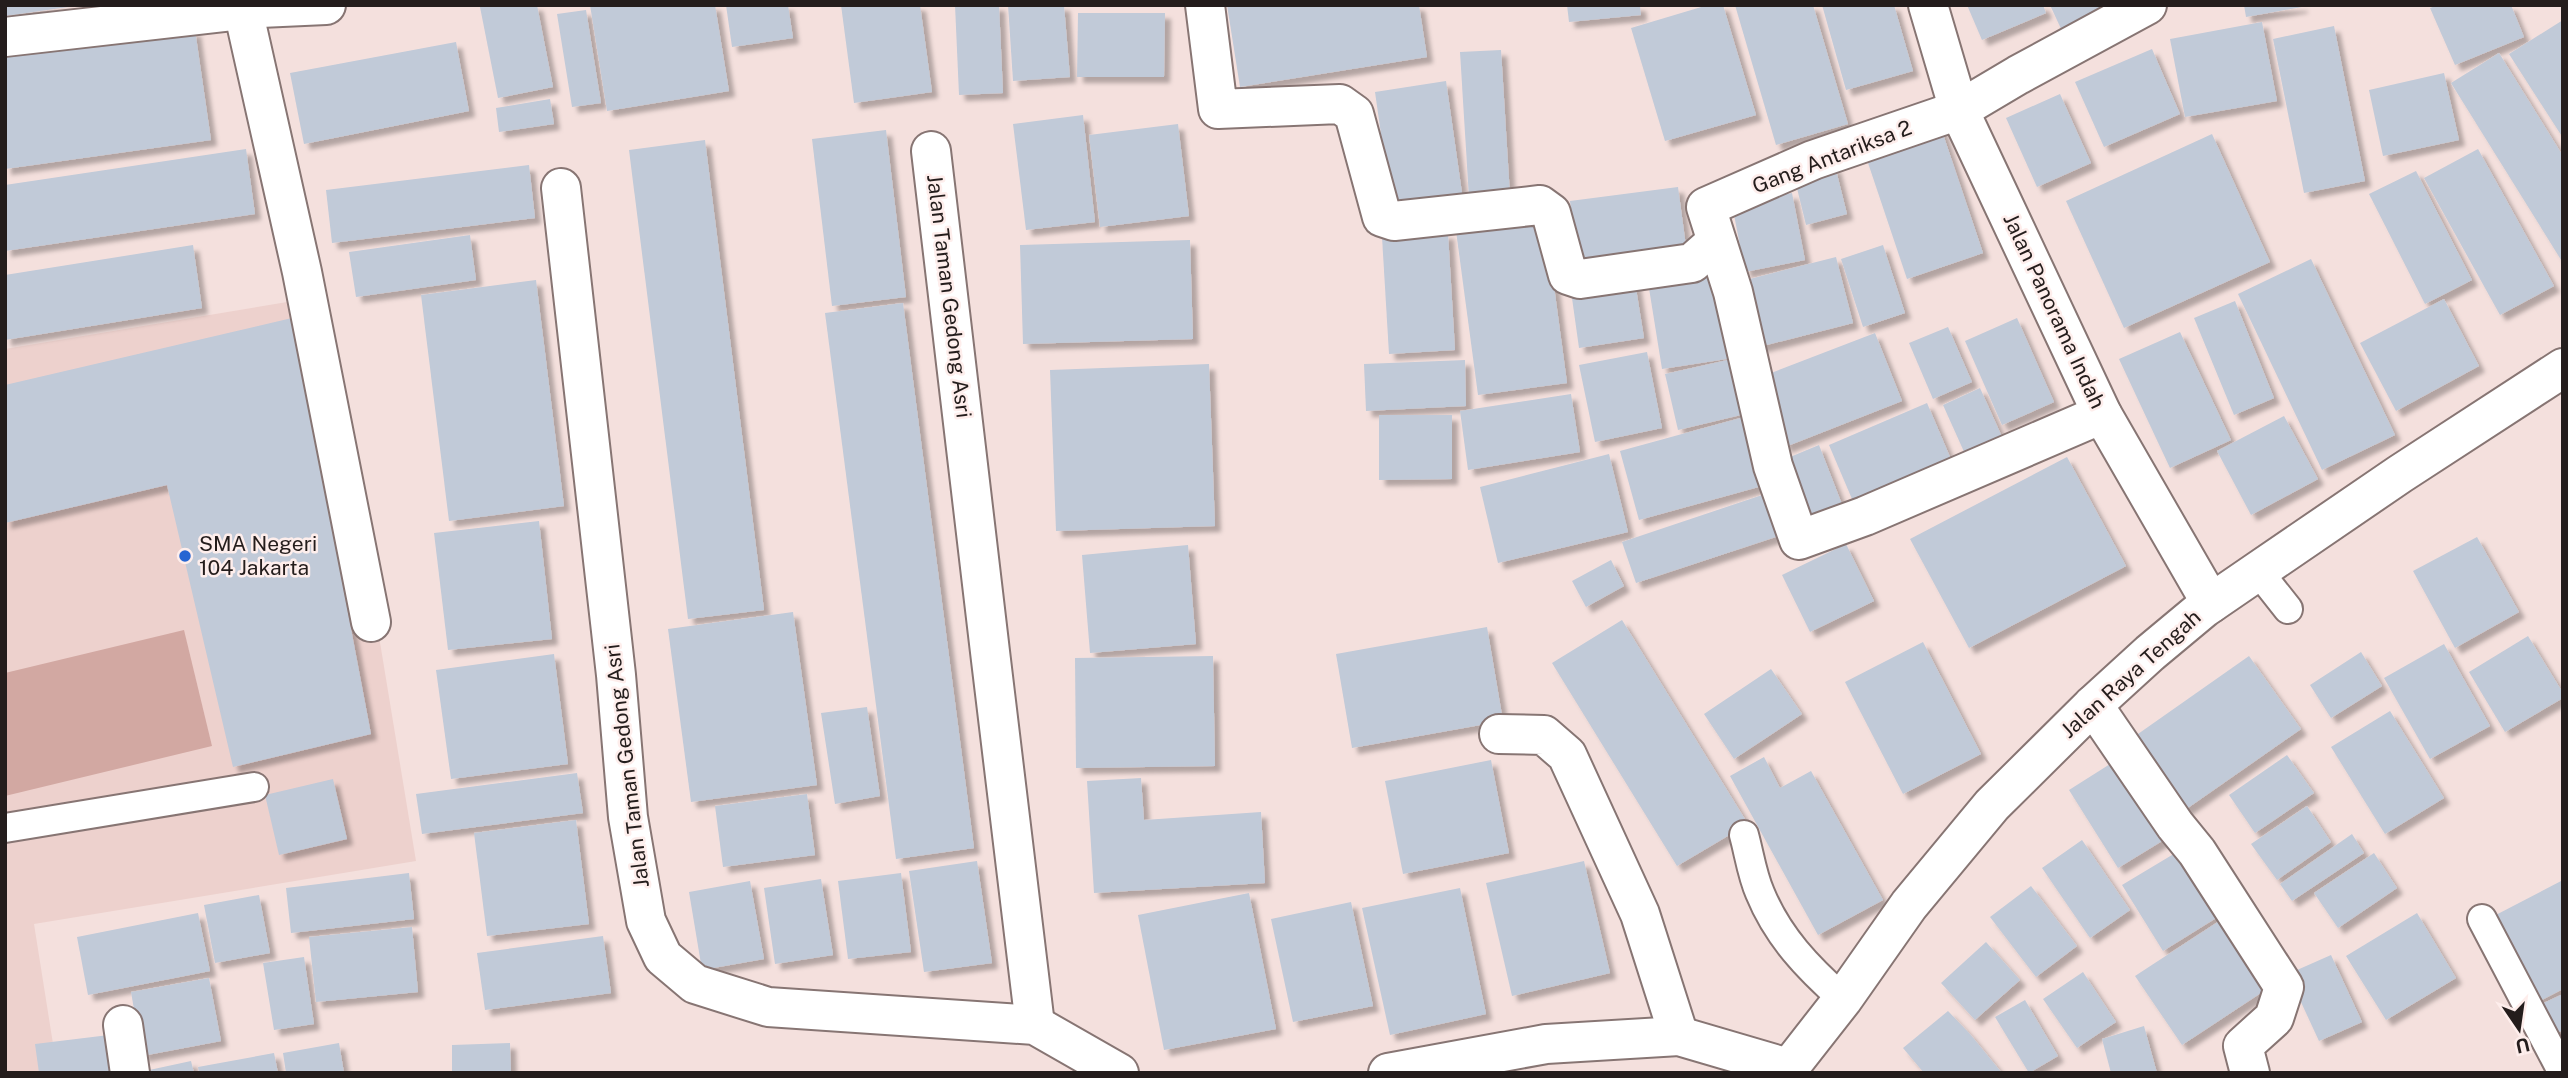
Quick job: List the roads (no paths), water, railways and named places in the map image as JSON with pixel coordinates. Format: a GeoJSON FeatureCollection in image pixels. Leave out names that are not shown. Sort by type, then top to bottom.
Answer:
{"type":"FeatureCollection","features":[{"type":"Feature","properties":{"kind":"street"},"geometry":{"type":"LineString","coordinates":[[5,37],[242,8],[326,5]]}},
{"type":"Feature","properties":{"kind":"street"},"geometry":{"type":"LineString","coordinates":[[1205,5],[1218,109],[1340,104],[1354,114],[1382,217],[1394,220],[1540,205],[1551,213],[1568,275],[1580,279],[1692,263],[1709,248],[1718,246],[1733,292],[1773,466],[1799,540],[1865,516],[2102,414]]}},
{"type":"Feature","properties":{"kind":"street","name":"Jalan Panorama Indah"},"geometry":{"type":"LineString","coordinates":[[1928,5],[1959,110],[2102,414],[2211,603]]}},
{"type":"Feature","properties":{"kind":"street","name":"Gang Antariksa 2"},"geometry":{"type":"LineString","coordinates":[[1718,246],[1706,207],[1813,160],[1959,110],[2147,5]]}},
{"type":"Feature","properties":{"kind":"street"},"geometry":{"type":"LineString","coordinates":[[242,8],[302,272],[371,622]]}},
{"type":"Feature","properties":{"kind":"street","name":"Jalan Taman Gedong Asri"},"geometry":{"type":"LineString","coordinates":[[931,151],[1035,1025]]}},
{"type":"Feature","properties":{"kind":"street","name":"Jalan Taman Gedong Asri"},"geometry":{"type":"LineString","coordinates":[[561,188],[616,675],[628,817],[646,921],[663,957],[695,984],[768,1007],[1035,1025],[1119,1073]]}},
{"type":"Feature","properties":{"kind":"street","name":"Jalan Raya Tengah"},"geometry":{"type":"LineString","coordinates":[[1786,1070],[1843,999],[1909,905],[1992,805],[2150,653],[2211,603],[2400,474],[2563,368]]}},
{"type":"Feature","properties":{"kind":"street"},"geometry":{"type":"LineString","coordinates":[[2093,705],[2175,825],[2197,852],[2284,987],[2274,1018],[2243,1046],[2250,1073]]}},
{"type":"Feature","properties":{"kind":"street"},"geometry":{"type":"LineString","coordinates":[[1499,734],[1544,735],[1567,755],[1640,914],[1679,1035]]}},
{"type":"Feature","properties":{"kind":"street"},"geometry":{"type":"LineString","coordinates":[[123,1025],[130,1073]]}},
{"type":"Feature","properties":{"kind":"street"},"geometry":{"type":"LineString","coordinates":[[1388,1073],[1546,1044],[1679,1035],[1786,1070]]}},
{"type":"Feature","properties":{"kind":"lane"},"geometry":{"type":"LineString","coordinates":[[2258,571],[2288,609]]}},
{"type":"Feature","properties":{"kind":"lane"},"geometry":{"type":"LineString","coordinates":[[5,828],[254,787]]}},
{"type":"Feature","properties":{"kind":"lane"},"geometry":{"type":"LineString","coordinates":[[1744,835],[1759,891],[1782,936],[1810,970],[1843,999]]}},
{"type":"Feature","properties":{"kind":"lane"},"geometry":{"type":"LineString","coordinates":[[2482,919],[2563,1073]]}},
{"type":"Feature","properties":{"kind":"place","name":"SMA Negeri 104 Jakarta"},"geometry":{"type":"Point","coordinates":[185,556]}}]}
